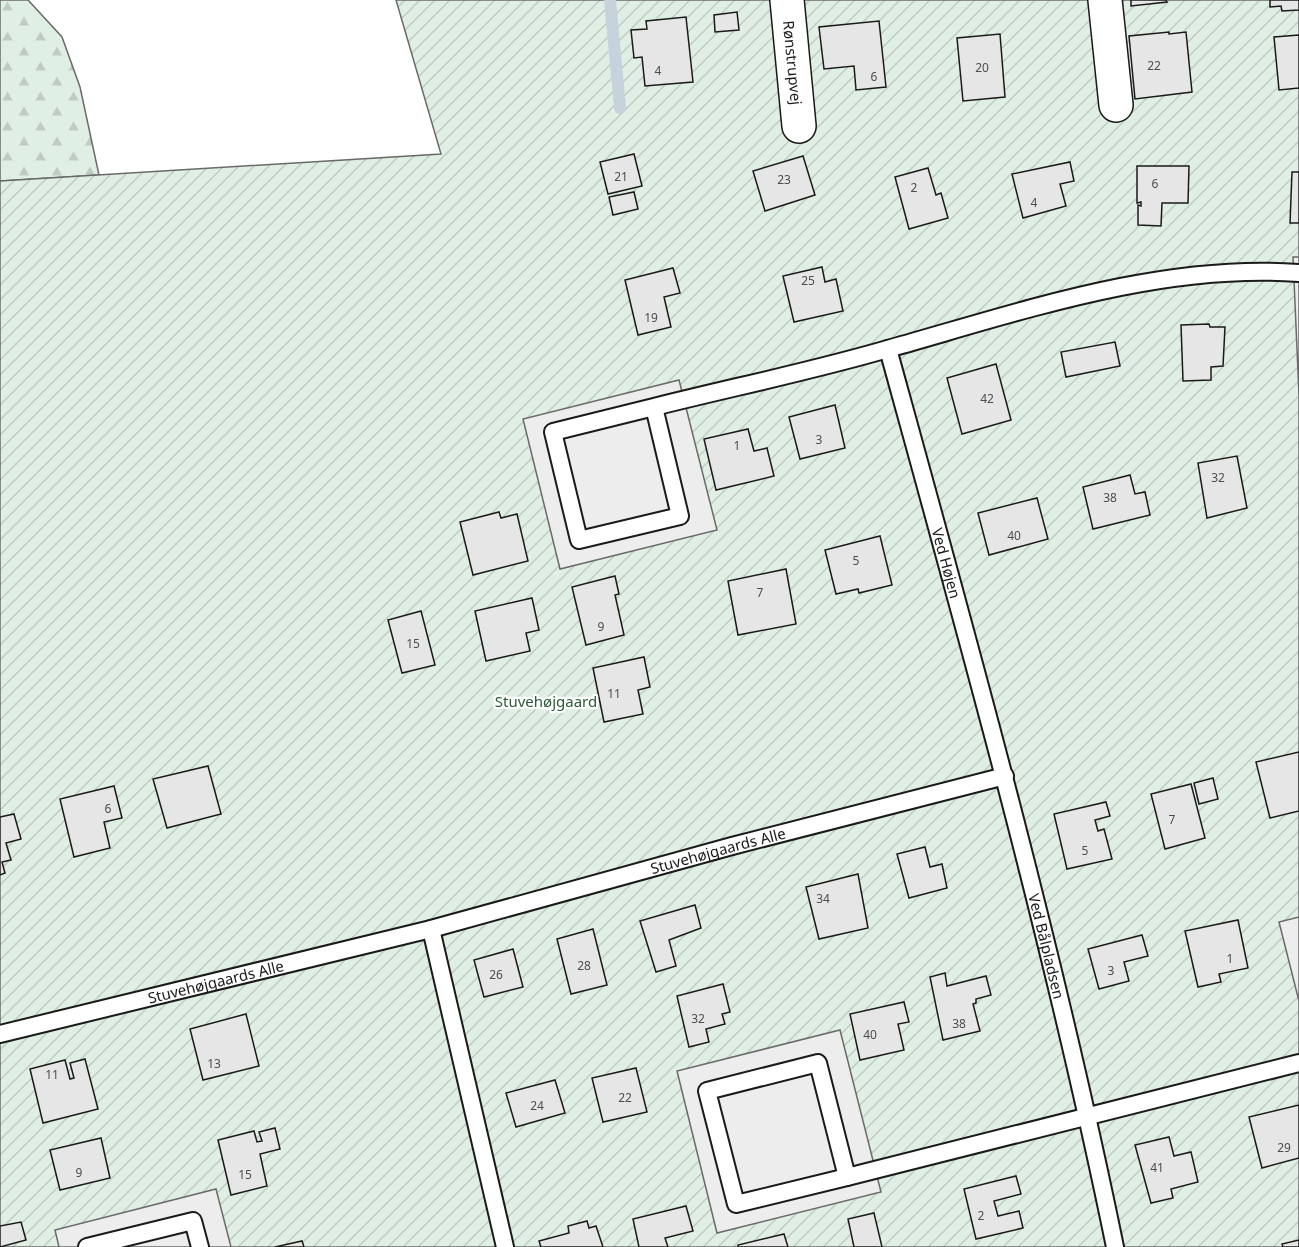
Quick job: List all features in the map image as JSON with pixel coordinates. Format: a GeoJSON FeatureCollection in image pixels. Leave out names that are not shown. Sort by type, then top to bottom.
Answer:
{"type":"FeatureCollection","features":[{"type":"Feature","properties":{"kind":"street","name":"Rønstrupvej"},"geometry":{"type":"LineString","coordinates":[[787,0],[799,126]]}},
{"type":"Feature","properties":{"kind":"street"},"geometry":{"type":"LineString","coordinates":[[1105,0],[1116,105]]}},
{"type":"Feature","properties":{"kind":"lane"},"geometry":{"type":"LineString","coordinates":[[654,407],[680,516],[579,540],[553,432],[888,349],[991,319],[1110,289],[1193,276],[1258,270],[1299,273]]}},
{"type":"Feature","properties":{"kind":"lane","name":"Ved Højen"},"geometry":{"type":"LineString","coordinates":[[888,349],[1005,776]]}},
{"type":"Feature","properties":{"kind":"lane","name":"Stuvehøjgaards Alle"},"geometry":{"type":"LineString","coordinates":[[0,1034],[431,929],[732,846],[1005,776]]}},
{"type":"Feature","properties":{"kind":"lane","name":"Ved Bålpladsen"},"geometry":{"type":"LineString","coordinates":[[1005,776],[1088,1116],[1115,1247]]}},
{"type":"Feature","properties":{"kind":"lane"},"geometry":{"type":"LineString","coordinates":[[431,929],[505,1247]]}},
{"type":"Feature","properties":{"kind":"lane"},"geometry":{"type":"LineString","coordinates":[[847,1177],[818,1063],[707,1091],[736,1204],[847,1177],[1299,1063]]}},
{"type":"Feature","properties":{"kind":"lane"},"geometry":{"type":"LineString","coordinates":[[87,1247],[193,1221],[200,1247]]}},
{"type":"Feature","properties":{"kind":"green space"},"geometry":{"type":"Polygon","coordinates":[[[0,0],[28,0],[62,37],[80,87],[99,175],[0,181],[0,0]]]}},
{"type":"Feature","properties":{"kind":"green space","name":"Stuvehøjgaard"},"geometry":{"type":"Polygon","coordinates":[[[396,0],[1299,0],[1299,1247],[0,1247],[0,181],[441,154],[396,0]]]}},
{"type":"Feature","properties":{"kind":"shaded area"},"geometry":{"type":"Polygon","coordinates":[[[1293,257],[1299,257],[1299,395],[1293,257]]]}},
{"type":"Feature","properties":{"kind":"shaded area"},"geometry":{"type":"Polygon","coordinates":[[[679,380],[717,530],[560,569],[523,419],[679,380]]]}},
{"type":"Feature","properties":{"kind":"shaded area"},"geometry":{"type":"Polygon","coordinates":[[[1299,917],[1299,1001],[1279,922],[1299,917]]]}},
{"type":"Feature","properties":{"kind":"shaded area"},"geometry":{"type":"Polygon","coordinates":[[[840,1030],[881,1192],[717,1233],[677,1071],[840,1030]]]}},
{"type":"Feature","properties":{"kind":"shaded area"},"geometry":{"type":"Polygon","coordinates":[[[216,1189],[231,1247],[59,1247],[55,1230],[216,1189]]]}},
{"type":"Feature","properties":{"kind":"building"},"geometry":{"type":"Polygon","coordinates":[[[1131,0],[1166,0],[1167,2],[1131,6],[1131,0]]]}},
{"type":"Feature","properties":{"kind":"building"},"geometry":{"type":"Polygon","coordinates":[[[1270,0],[1299,0],[1299,10],[1282,11],[1281,6],[1270,7],[1270,0]]]}},
{"type":"Feature","properties":{"kind":"building"},"geometry":{"type":"Polygon","coordinates":[[[737,12],[739,30],[715,32],[714,15],[737,12]]]}},
{"type":"Feature","properties":{"kind":"building"},"geometry":{"type":"Polygon","coordinates":[[[686,17],[693,82],[645,86],[642,57],[634,58],[631,30],[647,29],[646,21],[686,17]]]}},
{"type":"Feature","properties":{"kind":"building"},"geometry":{"type":"Polygon","coordinates":[[[879,21],[886,87],[856,90],[854,66],[824,69],[819,27],[879,21]]]}},
{"type":"Feature","properties":{"kind":"building"},"geometry":{"type":"Polygon","coordinates":[[[1169,32],[1169,34],[1186,32],[1192,92],[1135,99],[1129,36],[1169,32]]]}},
{"type":"Feature","properties":{"kind":"building"},"geometry":{"type":"Polygon","coordinates":[[[1000,34],[1005,97],[963,101],[957,38],[1000,34]]]}},
{"type":"Feature","properties":{"kind":"building"},"geometry":{"type":"Polygon","coordinates":[[[1299,35],[1299,88],[1279,90],[1274,37],[1299,35]]]}},
{"type":"Feature","properties":{"kind":"building"},"geometry":{"type":"Polygon","coordinates":[[[634,154],[642,186],[608,194],[600,162],[634,154]]]}},
{"type":"Feature","properties":{"kind":"building"},"geometry":{"type":"Polygon","coordinates":[[[803,156],[815,195],[765,211],[753,171],[803,156]]]}},
{"type":"Feature","properties":{"kind":"building"},"geometry":{"type":"Polygon","coordinates":[[[1070,162],[1074,181],[1060,184],[1066,206],[1023,218],[1012,174],[1070,162]]]}},
{"type":"Feature","properties":{"kind":"building"},"geometry":{"type":"Polygon","coordinates":[[[1137,166],[1189,166],[1188,203],[1162,203],[1161,226],[1138,225],[1138,205],[1141,206],[1141,202],[1137,203],[1137,166]]]}},
{"type":"Feature","properties":{"kind":"building"},"geometry":{"type":"Polygon","coordinates":[[[928,168],[936,195],[941,193],[948,218],[909,229],[895,177],[928,168]]]}},
{"type":"Feature","properties":{"kind":"building"},"geometry":{"type":"Polygon","coordinates":[[[1292,172],[1299,172],[1299,223],[1290,223],[1292,172]]]}},
{"type":"Feature","properties":{"kind":"building"},"geometry":{"type":"Polygon","coordinates":[[[634,192],[638,209],[613,215],[609,197],[634,192]]]}},
{"type":"Feature","properties":{"kind":"building"},"geometry":{"type":"Polygon","coordinates":[[[822,267],[825,282],[836,279],[843,311],[794,322],[783,276],[822,267]]]}},
{"type":"Feature","properties":{"kind":"building"},"geometry":{"type":"Polygon","coordinates":[[[673,268],[680,293],[664,297],[671,327],[638,335],[625,280],[673,268]]]}},
{"type":"Feature","properties":{"kind":"building"},"geometry":{"type":"Polygon","coordinates":[[[1209,324],[1210,327],[1225,327],[1223,366],[1211,367],[1211,380],[1183,381],[1181,325],[1209,324]]]}},
{"type":"Feature","properties":{"kind":"building"},"geometry":{"type":"Polygon","coordinates":[[[1115,342],[1120,366],[1066,377],[1061,352],[1115,342]]]}},
{"type":"Feature","properties":{"kind":"building"},"geometry":{"type":"Polygon","coordinates":[[[996,364],[1011,420],[962,434],[947,378],[996,364]]]}},
{"type":"Feature","properties":{"kind":"building"},"geometry":{"type":"Polygon","coordinates":[[[835,405],[845,448],[800,459],[789,417],[835,405]]]}},
{"type":"Feature","properties":{"kind":"building"},"geometry":{"type":"Polygon","coordinates":[[[748,429],[754,451],[767,448],[774,476],[716,490],[704,439],[748,429]]]}},
{"type":"Feature","properties":{"kind":"building"},"geometry":{"type":"Polygon","coordinates":[[[1237,456],[1247,508],[1207,518],[1198,463],[1237,456]]]}},
{"type":"Feature","properties":{"kind":"building"},"geometry":{"type":"Polygon","coordinates":[[[1130,475],[1135,494],[1145,492],[1150,515],[1093,529],[1083,487],[1130,475]]]}},
{"type":"Feature","properties":{"kind":"building"},"geometry":{"type":"Polygon","coordinates":[[[1037,498],[1048,539],[989,555],[978,513],[1037,498]]]}},
{"type":"Feature","properties":{"kind":"building"},"geometry":{"type":"Polygon","coordinates":[[[499,512],[501,518],[517,514],[528,561],[473,575],[460,522],[499,512]]]}},
{"type":"Feature","properties":{"kind":"building"},"geometry":{"type":"Polygon","coordinates":[[[880,536],[892,585],[859,593],[858,589],[836,594],[825,550],[880,536]]]}},
{"type":"Feature","properties":{"kind":"building"},"geometry":{"type":"Polygon","coordinates":[[[786,569],[796,624],[738,635],[728,581],[786,569]]]}},
{"type":"Feature","properties":{"kind":"building"},"geometry":{"type":"Polygon","coordinates":[[[615,576],[619,594],[615,595],[624,635],[586,645],[572,587],[615,576]]]}},
{"type":"Feature","properties":{"kind":"building"},"geometry":{"type":"Polygon","coordinates":[[[532,598],[539,630],[526,633],[530,651],[486,661],[475,611],[532,598]]]}},
{"type":"Feature","properties":{"kind":"building"},"geometry":{"type":"Polygon","coordinates":[[[421,611],[435,665],[402,673],[388,620],[421,611]]]}},
{"type":"Feature","properties":{"kind":"building"},"geometry":{"type":"Polygon","coordinates":[[[644,657],[650,687],[638,690],[643,714],[604,722],[593,668],[644,657]]]}},
{"type":"Feature","properties":{"kind":"building"},"geometry":{"type":"Polygon","coordinates":[[[1299,752],[1299,811],[1270,818],[1256,762],[1299,752]]]}},
{"type":"Feature","properties":{"kind":"building"},"geometry":{"type":"Polygon","coordinates":[[[208,766],[221,814],[167,828],[153,779],[208,766]]]}},
{"type":"Feature","properties":{"kind":"building"},"geometry":{"type":"Polygon","coordinates":[[[1213,778],[1218,799],[1199,804],[1194,783],[1213,778]]]}},
{"type":"Feature","properties":{"kind":"building"},"geometry":{"type":"Polygon","coordinates":[[[1191,784],[1205,838],[1165,849],[1151,794],[1191,784]]]}},
{"type":"Feature","properties":{"kind":"building"},"geometry":{"type":"Polygon","coordinates":[[[114,786],[122,818],[104,822],[110,848],[74,857],[60,799],[114,786]]]}},
{"type":"Feature","properties":{"kind":"building"},"geometry":{"type":"Polygon","coordinates":[[[1106,802],[1110,816],[1095,820],[1098,831],[1104,829],[1112,859],[1067,869],[1054,814],[1106,802]]]}},
{"type":"Feature","properties":{"kind":"building"},"geometry":{"type":"Polygon","coordinates":[[[14,814],[21,839],[6,843],[11,860],[2,862],[5,873],[0,875],[0,817],[14,814]]]}},
{"type":"Feature","properties":{"kind":"building"},"geometry":{"type":"Polygon","coordinates":[[[925,847],[930,867],[942,864],[947,888],[909,898],[897,854],[925,847]]]}},
{"type":"Feature","properties":{"kind":"building"},"geometry":{"type":"Polygon","coordinates":[[[858,874],[868,928],[819,939],[806,887],[858,874]]]}},
{"type":"Feature","properties":{"kind":"building"},"geometry":{"type":"Polygon","coordinates":[[[695,905],[701,928],[669,940],[676,966],[656,972],[640,921],[695,905]]]}},
{"type":"Feature","properties":{"kind":"building"},"geometry":{"type":"Polygon","coordinates":[[[1238,920],[1248,968],[1219,974],[1221,982],[1198,987],[1185,931],[1238,920]]]}},
{"type":"Feature","properties":{"kind":"building"},"geometry":{"type":"Polygon","coordinates":[[[593,929],[607,985],[571,994],[557,939],[593,929]]]}},
{"type":"Feature","properties":{"kind":"building"},"geometry":{"type":"Polygon","coordinates":[[[1142,935],[1148,956],[1124,962],[1129,981],[1099,989],[1088,949],[1142,935]]]}},
{"type":"Feature","properties":{"kind":"building"},"geometry":{"type":"Polygon","coordinates":[[[513,949],[523,987],[484,997],[474,960],[513,949]]]}},
{"type":"Feature","properties":{"kind":"building"},"geometry":{"type":"Polygon","coordinates":[[[945,973],[947,986],[986,976],[991,995],[976,999],[976,1003],[973,1004],[980,1031],[943,1040],[930,977],[945,973]]]}},
{"type":"Feature","properties":{"kind":"building"},"geometry":{"type":"Polygon","coordinates":[[[723,984],[730,1012],[722,1014],[725,1024],[706,1029],[709,1042],[689,1047],[677,996],[723,984]]]}},
{"type":"Feature","properties":{"kind":"building"},"geometry":{"type":"Polygon","coordinates":[[[904,1002],[909,1022],[898,1024],[904,1050],[860,1060],[850,1014],[904,1002]]]}},
{"type":"Feature","properties":{"kind":"building"},"geometry":{"type":"Polygon","coordinates":[[[246,1014],[259,1066],[203,1080],[190,1029],[246,1014]]]}},
{"type":"Feature","properties":{"kind":"building"},"geometry":{"type":"Polygon","coordinates":[[[85,1059],[98,1109],[43,1123],[30,1069],[65,1060],[70,1079],[74,1078],[70,1063],[85,1059]]]}},
{"type":"Feature","properties":{"kind":"building"},"geometry":{"type":"Polygon","coordinates":[[[636,1068],[647,1112],[603,1122],[592,1078],[636,1068]]]}},
{"type":"Feature","properties":{"kind":"building"},"geometry":{"type":"Polygon","coordinates":[[[555,1080],[565,1113],[516,1127],[506,1093],[555,1080]]]}},
{"type":"Feature","properties":{"kind":"building"},"geometry":{"type":"Polygon","coordinates":[[[1299,1105],[1299,1158],[1262,1168],[1249,1117],[1299,1105]]]}},
{"type":"Feature","properties":{"kind":"building"},"geometry":{"type":"Polygon","coordinates":[[[275,1128],[280,1149],[260,1154],[267,1186],[231,1195],[218,1140],[254,1131],[257,1142],[262,1141],[259,1132],[275,1128]]]}},
{"type":"Feature","properties":{"kind":"building"},"geometry":{"type":"Polygon","coordinates":[[[1169,1137],[1174,1156],[1191,1152],[1198,1182],[1171,1189],[1173,1198],[1151,1203],[1135,1145],[1169,1137]]]}},
{"type":"Feature","properties":{"kind":"building"},"geometry":{"type":"Polygon","coordinates":[[[101,1138],[110,1178],[60,1190],[50,1150],[101,1138]]]}},
{"type":"Feature","properties":{"kind":"building"},"geometry":{"type":"Polygon","coordinates":[[[1016,1176],[1021,1194],[994,1201],[998,1216],[1019,1211],[1023,1228],[976,1239],[964,1189],[1016,1176]]]}},
{"type":"Feature","properties":{"kind":"building"},"geometry":{"type":"Polygon","coordinates":[[[686,1206],[693,1231],[665,1238],[668,1247],[639,1247],[633,1219],[686,1206]]]}},
{"type":"Feature","properties":{"kind":"building"},"geometry":{"type":"Polygon","coordinates":[[[874,1213],[882,1247],[854,1247],[848,1219],[874,1213]]]}},
{"type":"Feature","properties":{"kind":"building"},"geometry":{"type":"Polygon","coordinates":[[[587,1221],[589,1228],[596,1226],[603,1247],[541,1247],[539,1241],[569,1233],[568,1226],[587,1221]]]}},
{"type":"Feature","properties":{"kind":"building"},"geometry":{"type":"Polygon","coordinates":[[[21,1222],[26,1240],[0,1247],[0,1226],[21,1222]]]}},
{"type":"Feature","properties":{"kind":"building"},"geometry":{"type":"Polygon","coordinates":[[[784,1234],[788,1247],[738,1247],[738,1245],[784,1234]]]}},
{"type":"Feature","properties":{"kind":"building"},"geometry":{"type":"Polygon","coordinates":[[[1299,1240],[1299,1247],[1283,1247],[1282,1244],[1299,1240]]]}},
{"type":"Feature","properties":{"kind":"building"},"geometry":{"type":"Polygon","coordinates":[[[302,1241],[304,1247],[275,1247],[302,1241]]]}},
{"type":"Feature","properties":{"kind":"waterway"},"geometry":{"type":"LineString","coordinates":[[610,0],[620,108]]}}]}
